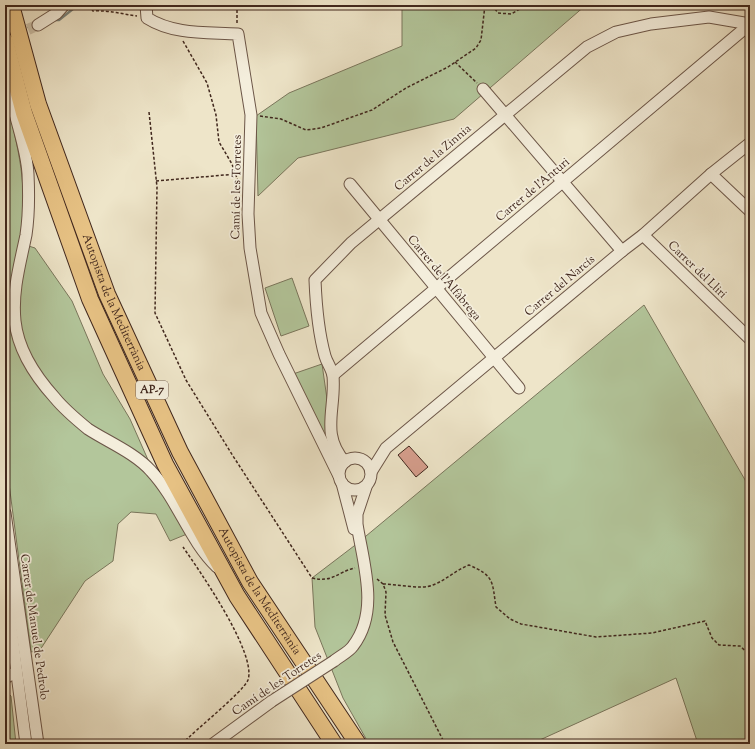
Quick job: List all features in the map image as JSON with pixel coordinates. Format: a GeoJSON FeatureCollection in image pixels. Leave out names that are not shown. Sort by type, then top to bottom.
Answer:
{"type":"FeatureCollection","features":[{"type":"Feature","properties":{"kind":"highway","name":"Autopista de la Mediterrània"},"geometry":{"type":"LineString","coordinates":[[11,5],[38,104],[107,294],[180,452],[250,582],[358,744]]}},
{"type":"Feature","properties":{"kind":"highway","name":"Autopista de la Mediterrània"},"geometry":{"type":"LineString","coordinates":[[7,49],[24,113],[90,299],[165,464],[237,596],[334,744]]}},
{"type":"Feature","properties":{"kind":"street"},"geometry":{"type":"LineString","coordinates":[[38,25],[57,13],[64,5]]}},
{"type":"Feature","properties":{"kind":"street"},"geometry":{"type":"LineString","coordinates":[[146,5],[148,18],[159,25],[183,31],[238,34]]}},
{"type":"Feature","properties":{"kind":"street","name":"Carrer de la Zinnia"},"geometry":{"type":"LineString","coordinates":[[345,462],[337,453],[333,444],[331,431],[333,375],[325,356],[317,314],[315,280],[351,243],[587,47],[616,32],[651,24],[709,17],[750,24]]}},
{"type":"Feature","properties":{"kind":"street"},"geometry":{"type":"LineString","coordinates":[[728,20],[735,30],[736,36]]}},
{"type":"Feature","properties":{"kind":"street","name":"Carrer de l'Anturi"},"geometry":{"type":"LineString","coordinates":[[333,375],[750,24]]}},
{"type":"Feature","properties":{"kind":"street","name":"Camí de les Torretes"},"geometry":{"type":"LineString","coordinates":[[238,34],[251,115],[248,214],[250,248],[261,313],[279,354],[340,480],[362,552]]}},
{"type":"Feature","properties":{"kind":"street"},"geometry":{"type":"LineString","coordinates":[[7,49],[8,86],[28,173],[26,234],[15,295],[15,322],[22,349],[32,368],[55,398],[67,410],[88,428],[117,446],[150,470],[177,505],[204,554],[225,575]]}},
{"type":"Feature","properties":{"kind":"street"},"geometry":{"type":"LineString","coordinates":[[482,88],[506,114],[562,182],[622,251]]}},
{"type":"Feature","properties":{"kind":"street","name":"Carrer del Narcís"},"geometry":{"type":"LineString","coordinates":[[361,459],[386,448],[643,235],[711,174],[750,143]]}},
{"type":"Feature","properties":{"kind":"street"},"geometry":{"type":"LineString","coordinates":[[711,174],[750,211]]}},
{"type":"Feature","properties":{"kind":"street","name":"Carrer de l'Alfàbrega"},"geometry":{"type":"LineString","coordinates":[[350,184],[379,221],[519,388]]}},
{"type":"Feature","properties":{"kind":"street","name":"Carrer del Lliri"},"geometry":{"type":"LineString","coordinates":[[643,235],[750,339]]}},
{"type":"Feature","properties":{"kind":"street","name":"Carrer del Narcís"},"geometry":{"type":"LineString","coordinates":[[371,472],[386,448]]}},
{"type":"Feature","properties":{"kind":"street"},"geometry":{"type":"LineString","coordinates":[[353,458],[361,459],[369,466],[371,472],[370,480],[366,487],[356,490],[346,487],[340,480],[340,468],[345,462],[353,458]]}},
{"type":"Feature","properties":{"kind":"street","name":"Camí de les Torretes"},"geometry":{"type":"LineString","coordinates":[[213,744],[272,702],[334,661],[353,646],[366,620],[369,602],[357,514],[366,487]]}},
{"type":"Feature","properties":{"kind":"street","name":"Carrer de Manuel de Pedrolo"},"geometry":{"type":"LineString","coordinates":[[5,513],[38,744]]}},
{"type":"Feature","properties":{"kind":"street","name":"Carrer de Manuel de Pedrolo"},"geometry":{"type":"LineString","coordinates":[[5,581],[26,744]]}},
{"type":"Feature","properties":{"kind":"street"},"geometry":{"type":"LineString","coordinates":[[5,678],[16,672]]}},
{"type":"Feature","properties":{"kind":"path"},"geometry":{"type":"LineString","coordinates":[[89,5],[94,11],[110,10],[119,14],[148,18]]}},
{"type":"Feature","properties":{"kind":"path"},"geometry":{"type":"LineString","coordinates":[[237,5],[238,34]]}},
{"type":"Feature","properties":{"kind":"path"},"geometry":{"type":"LineString","coordinates":[[251,115],[281,119],[306,130],[321,128],[372,110],[406,88],[455,62],[476,48],[481,40],[485,5]]}},
{"type":"Feature","properties":{"kind":"path"},"geometry":{"type":"LineString","coordinates":[[492,5],[498,13],[511,14],[527,5]]}},
{"type":"Feature","properties":{"kind":"path"},"geometry":{"type":"LineString","coordinates":[[156,181],[236,174],[219,142],[216,115],[207,82],[182,42],[183,31]]}},
{"type":"Feature","properties":{"kind":"path"},"geometry":{"type":"LineString","coordinates":[[455,62],[482,88]]}},
{"type":"Feature","properties":{"kind":"path"},"geometry":{"type":"LineString","coordinates":[[149,112],[156,181],[155,313],[186,380],[237,463],[312,578],[323,581],[333,579],[353,568],[365,568]]}},
{"type":"Feature","properties":{"kind":"path"},"geometry":{"type":"LineString","coordinates":[[182,744],[248,680],[248,666],[237,637],[222,606],[183,547]]}},
{"type":"Feature","properties":{"kind":"path"},"geometry":{"type":"LineString","coordinates":[[445,744],[392,642],[385,615],[386,592],[383,584],[397,584],[414,587],[432,586],[457,570],[469,565],[484,572],[492,582],[496,607],[510,619],[521,624],[596,637],[652,633],[705,621],[712,638],[719,645],[740,646],[750,655]]}},
{"type":"Feature","properties":{"kind":"green space"},"geometry":{"type":"Polygon","coordinates":[[[402,5],[586,5],[454,119],[298,158],[258,196],[256,116],[289,93],[402,46],[402,5]]]}},
{"type":"Feature","properties":{"kind":"green space"},"geometry":{"type":"Polygon","coordinates":[[[5,96],[18,151],[23,187],[22,224],[19,243],[35,248],[72,301],[103,374],[130,419],[164,496],[187,534],[170,541],[156,514],[131,512],[118,524],[113,561],[85,581],[40,650],[31,652],[5,453],[5,96]]]}},
{"type":"Feature","properties":{"kind":"green space"},"geometry":{"type":"Polygon","coordinates":[[[292,278],[309,326],[281,336],[265,288],[292,278]]]}},
{"type":"Feature","properties":{"kind":"green space"},"geometry":{"type":"Polygon","coordinates":[[[644,305],[748,485],[750,486],[750,744],[698,744],[676,678],[531,744],[369,744],[343,698],[315,627],[312,578],[354,546],[644,305]]]}},
{"type":"Feature","properties":{"kind":"green space"},"geometry":{"type":"Polygon","coordinates":[[[322,364],[332,434],[318,434],[293,374],[322,364]]]}},
{"type":"Feature","properties":{"kind":"green space"},"geometry":{"type":"Polygon","coordinates":[[[5,690],[11,696],[16,744],[5,744],[5,690]]]}},
{"type":"Feature","properties":{"kind":"building"},"geometry":{"type":"Polygon","coordinates":[[[409,446],[428,467],[416,477],[398,455],[409,446]]]}},
{"type":"Feature","properties":{"kind":"waterway"},"geometry":{"type":"LineString","coordinates":[[54,20],[59,20],[78,5]]}},
{"type":"Feature","properties":{"kind":"waterway"},"geometry":{"type":"LineString","coordinates":[[28,27],[36,25]]}},
{"type":"Feature","properties":{"kind":"tunnel"},"geometry":{"type":"LineString","coordinates":[[13,36],[38,25]]}}]}
